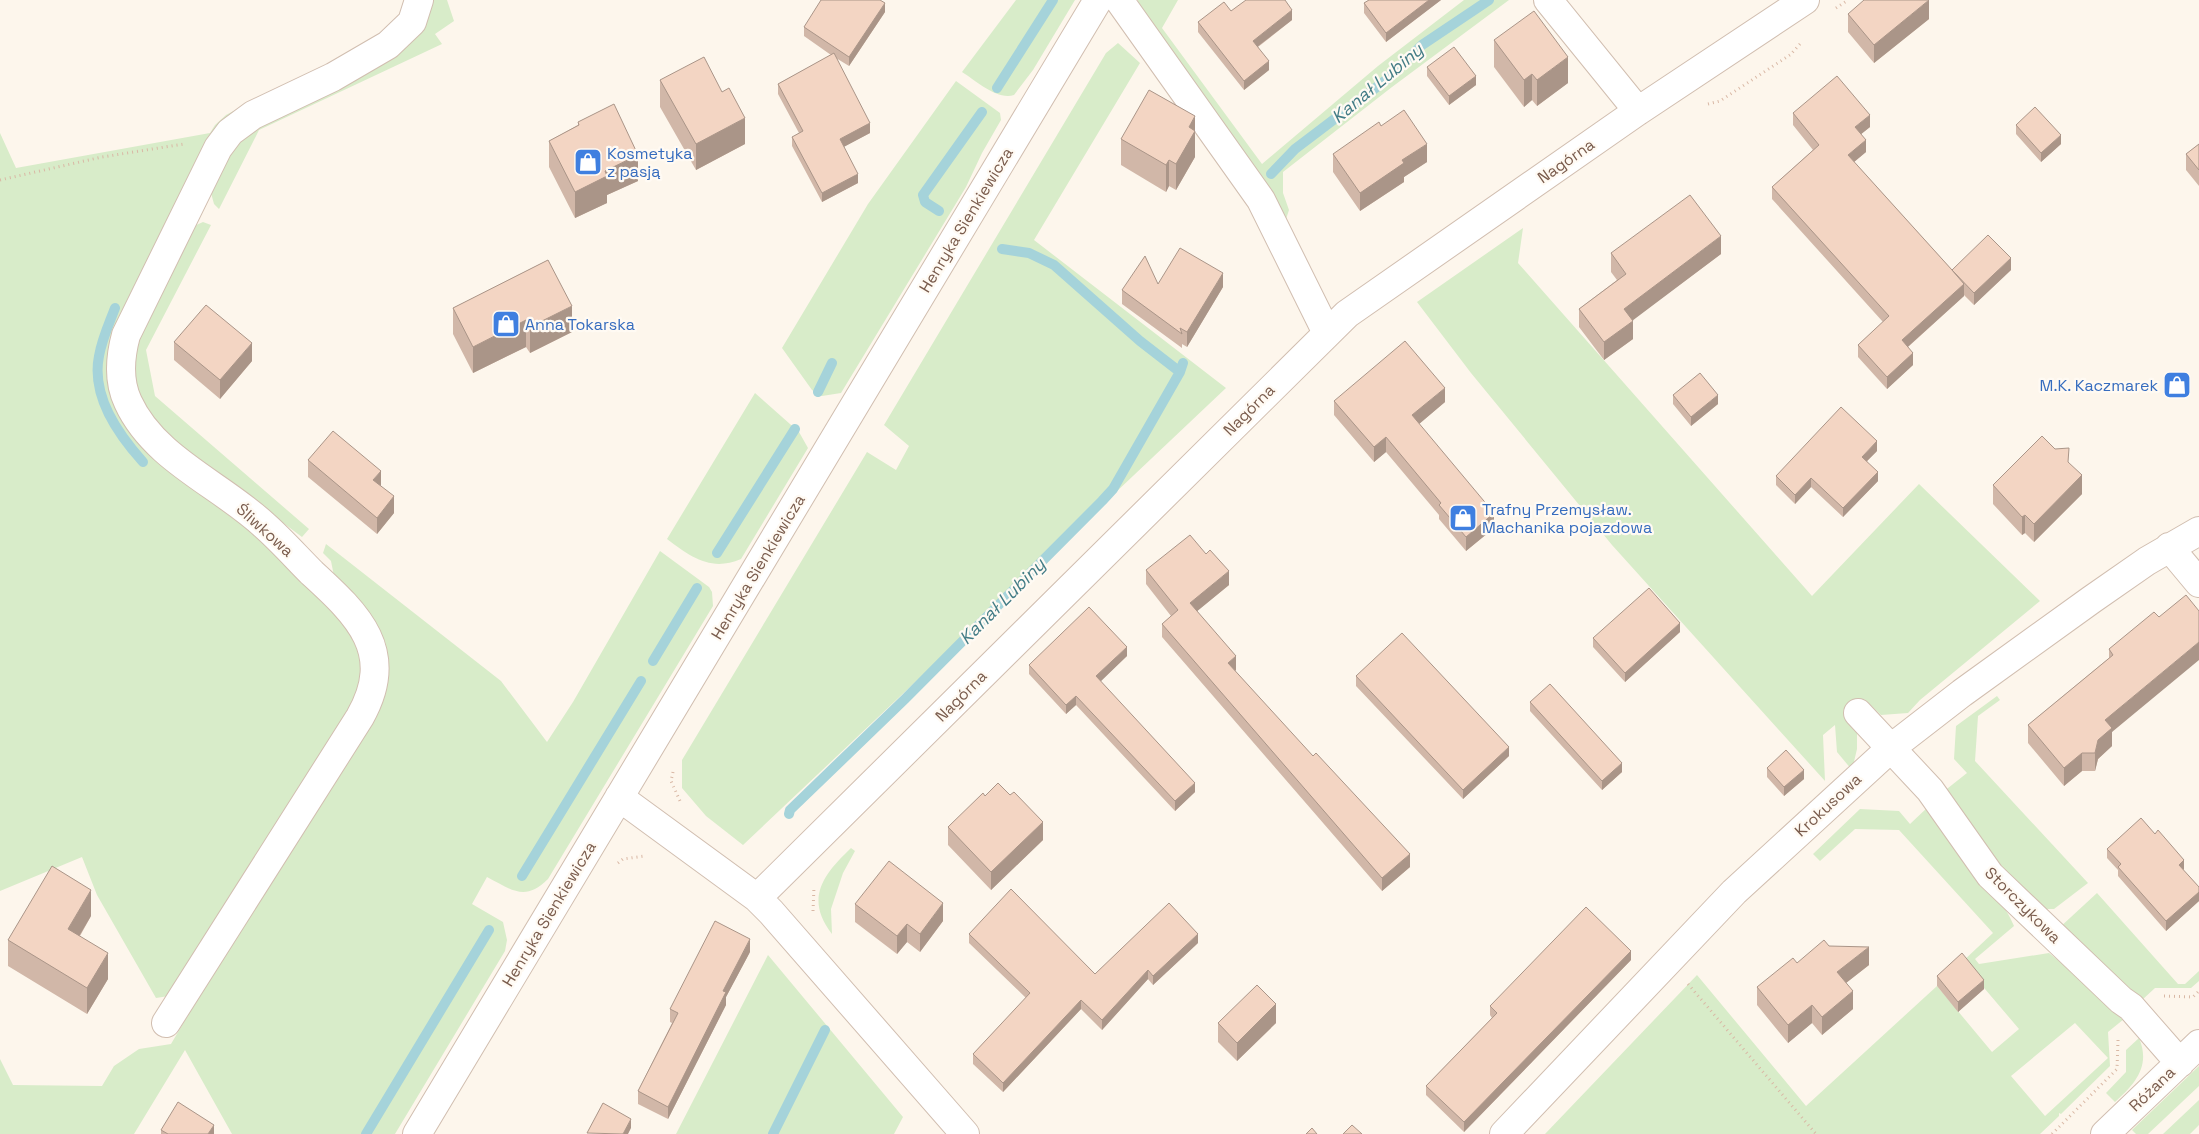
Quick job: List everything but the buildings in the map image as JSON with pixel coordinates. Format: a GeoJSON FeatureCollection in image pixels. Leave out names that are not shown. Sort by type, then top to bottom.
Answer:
{"type":"FeatureCollection","features":[{"type":"Feature","properties":{"kind":"street","name":"Śliwkowa"},"geometry":{"type":"LineString","coordinates":[[166,1023],[231,924],[370,700],[375,680],[374,662],[365,630],[348,606],[264,524],[178,461],[142,425],[127,401],[120,365],[122,351],[132,319],[218,148],[230,132],[253,115],[356,65],[388,44],[412,22],[419,0]]}},
{"type":"Feature","properties":{"kind":"street","name":"Henryka Sienkiewicza"},"geometry":{"type":"LineString","coordinates":[[417,1134],[1098,0]]}},
{"type":"Feature","properties":{"kind":"street"},"geometry":{"type":"LineString","coordinates":[[1119,0],[1261,200],[1327,333]]}},
{"type":"Feature","properties":{"kind":"street"},"geometry":{"type":"LineString","coordinates":[[1548,0],[1638,112]]}},
{"type":"Feature","properties":{"kind":"street","name":"Nagórna"},"geometry":{"type":"LineString","coordinates":[[757,898],[1347,314],[1638,112],[1805,0]]}},
{"type":"Feature","properties":{"kind":"street","name":"Krokusowa"},"geometry":{"type":"LineString","coordinates":[[1504,1134],[1734,892],[1891,748],[1962,692],[2169,547],[2199,531]]}},
{"type":"Feature","properties":{"kind":"street"},"geometry":{"type":"LineString","coordinates":[[2169,547],[2199,583]]}},
{"type":"Feature","properties":{"kind":"street","name":"Storczykowa"},"geometry":{"type":"LineString","coordinates":[[1858,713],[1930,790],[1990,875],[2121,1000],[2190,1053]]}},
{"type":"Feature","properties":{"kind":"street"},"geometry":{"type":"LineString","coordinates":[[620,797],[757,898],[788,929],[965,1134]]}},
{"type":"Feature","properties":{"kind":"street","name":"Różana"},"geometry":{"type":"LineString","coordinates":[[2105,1134],[2190,1053]]}},
{"type":"Feature","properties":{"kind":"path"},"geometry":{"type":"LineString","coordinates":[[0,180],[102,156],[200,141],[218,148]]}},
{"type":"Feature","properties":{"kind":"path"},"geometry":{"type":"LineString","coordinates":[[675,765],[671,781],[684,807]]}},
{"type":"Feature","properties":{"kind":"path"},"geometry":{"type":"LineString","coordinates":[[612,867],[623,859],[652,855]]}},
{"type":"Feature","properties":{"kind":"path"},"geometry":{"type":"LineString","coordinates":[[814,915],[813,899],[816,882]]}},
{"type":"Feature","properties":{"kind":"path"},"geometry":{"type":"LineString","coordinates":[[1668,962],[1816,1134]]}},
{"type":"Feature","properties":{"kind":"path"},"geometry":{"type":"LineString","coordinates":[[2158,1003],[2164,996],[2193,997],[2199,991]]}},
{"type":"Feature","properties":{"kind":"path"},"geometry":{"type":"LineString","coordinates":[[2052,1134],[2117,1069],[2117,1041],[2124,1034]]}},
{"type":"Feature","properties":{"kind":"green space"},"geometry":{"type":"Polygon","coordinates":[[[428,0],[447,0],[454,21],[435,34],[442,44],[259,130],[219,209],[214,204],[211,193],[212,180],[227,146],[296,103],[428,0]]]}},
{"type":"Feature","properties":{"kind":"green space"},"geometry":{"type":"Polygon","coordinates":[[[1016,0],[1075,0],[1033,70],[1014,95],[1008,96],[987,89],[962,72],[1016,0]]]}},
{"type":"Feature","properties":{"kind":"green space"},"geometry":{"type":"Polygon","coordinates":[[[1138,0],[1178,0],[1162,28],[1262,164],[1378,66],[1464,0],[1509,0],[1392,87],[1283,172],[1283,193],[1289,210],[1286,219],[1138,8],[1138,0]]]}},
{"type":"Feature","properties":{"kind":"green space"},"geometry":{"type":"Polygon","coordinates":[[[406,3],[398,24],[383,39],[365,52],[323,76],[237,114],[226,123],[205,155],[113,342],[111,372],[116,398],[128,421],[145,441],[165,459],[231,509],[277,557],[340,609],[357,632],[362,644],[365,661],[363,683],[355,706],[175,995],[156,998],[97,895],[82,857],[0,891],[0,133],[16,168],[210,133],[215,125],[226,115],[326,67],[352,52],[376,36],[394,20],[406,3]]]}},
{"type":"Feature","properties":{"kind":"green space"},"geometry":{"type":"Polygon","coordinates":[[[1118,43],[1140,63],[1034,240],[1226,388],[743,845],[706,816],[682,788],[682,760],[867,452],[896,470],[909,446],[884,425],[1106,53],[1118,43]]]}},
{"type":"Feature","properties":{"kind":"green space"},"geometry":{"type":"Polygon","coordinates":[[[956,81],[1000,113],[1001,120],[982,153],[966,187],[841,393],[822,396],[812,390],[782,348],[868,204],[956,81]]]}},
{"type":"Feature","properties":{"kind":"green space"},"geometry":{"type":"Polygon","coordinates":[[[203,222],[211,225],[146,350],[155,396],[309,529],[302,537],[151,424],[143,414],[128,352],[194,226],[203,222]]]}},
{"type":"Feature","properties":{"kind":"green space"},"geometry":{"type":"Polygon","coordinates":[[[1523,228],[1518,263],[1812,596],[1919,484],[2040,601],[1920,700],[1908,713],[1881,715],[1864,699],[1844,717],[1857,733],[1857,749],[1852,770],[1837,752],[1835,725],[1823,735],[1825,781],[1612,545],[1471,373],[1417,302],[1523,228]]]}},
{"type":"Feature","properties":{"kind":"green space"},"geometry":{"type":"Polygon","coordinates":[[[755,393],[799,432],[808,448],[741,559],[720,564],[702,561],[684,552],[667,539],[755,393]]]}},
{"type":"Feature","properties":{"kind":"green space"},"geometry":{"type":"Polygon","coordinates":[[[326,544],[501,681],[547,742],[573,702],[660,551],[709,587],[712,592],[713,606],[548,879],[532,890],[518,892],[487,877],[472,904],[503,922],[507,940],[505,951],[395,1134],[232,1134],[185,1050],[134,1134],[0,1134],[0,1059],[13,1085],[102,1086],[114,1066],[139,1049],[171,1044],[388,676],[385,641],[359,604],[335,581],[331,561],[323,553],[326,544]]]}},
{"type":"Feature","properties":{"kind":"green space"},"geometry":{"type":"Polygon","coordinates":[[[1997,696],[2000,700],[1978,716],[1975,761],[2088,883],[2054,909],[2037,909],[1983,852],[1943,792],[1967,773],[1954,759],[1956,726],[1997,696]]]}},
{"type":"Feature","properties":{"kind":"green space"},"geometry":{"type":"Polygon","coordinates":[[[1929,806],[1947,838],[1995,894],[2014,926],[1975,959],[1979,964],[2049,953],[2124,1013],[2124,1019],[2108,1032],[2110,1066],[2061,1114],[2059,1113],[2059,1116],[2040,1134],[1545,1134],[1697,975],[1806,1106],[1937,986],[1992,1052],[2019,1029],[1962,962],[1993,933],[1899,830],[1855,829],[1820,861],[1813,854],[1860,809],[1899,811],[1910,824],[1929,806]],[[2075,1023],[2011,1076],[2045,1116],[2108,1058],[2075,1023]]]}},
{"type":"Feature","properties":{"kind":"green space"},"geometry":{"type":"Polygon","coordinates":[[[851,848],[855,851],[843,873],[831,909],[832,934],[819,909],[821,887],[833,867],[851,848]]]}},
{"type":"Feature","properties":{"kind":"green space"},"geometry":{"type":"Polygon","coordinates":[[[2097,893],[2178,984],[2185,984],[2199,971],[2199,981],[2191,988],[2155,988],[2142,1000],[2138,1000],[2058,929],[2097,893]]]}},
{"type":"Feature","properties":{"kind":"green space"},"geometry":{"type":"Polygon","coordinates":[[[768,955],[903,1117],[894,1134],[676,1134],[768,955]]]}},
{"type":"Feature","properties":{"kind":"green space"},"geometry":{"type":"Polygon","coordinates":[[[2139,1038],[2143,1057],[2139,1074],[2129,1088],[2115,1102],[2106,1093],[2126,1072],[2126,1050],[2139,1038]]]}},
{"type":"Feature","properties":{"kind":"green space"},"geometry":{"type":"Polygon","coordinates":[[[2199,1066],[2199,1086],[2148,1134],[2136,1134],[2132,1130],[2199,1066]]]}},
{"type":"Feature","properties":{"kind":"green space"},"geometry":{"type":"Polygon","coordinates":[[[2199,1100],[2199,1125],[2190,1134],[2163,1134],[2199,1100]]]}},
{"type":"Feature","properties":{"kind":"waterway"},"geometry":{"type":"LineString","coordinates":[[997,88],[1053,0]]}},
{"type":"Feature","properties":{"kind":"waterway","name":"Kanał Lubiny"},"geometry":{"type":"LineString","coordinates":[[1271,174],[1295,149],[1386,80],[1422,45],[1489,0]]}},
{"type":"Feature","properties":{"kind":"waterway"},"geometry":{"type":"LineString","coordinates":[[939,211],[925,202],[923,195],[982,112]]}},
{"type":"Feature","properties":{"kind":"waterway"},"geometry":{"type":"LineString","coordinates":[[1002,249],[1029,253],[1054,265],[1140,341],[1180,372]]}},
{"type":"Feature","properties":{"kind":"waterway"},"geometry":{"type":"LineString","coordinates":[[115,308],[99,356],[99,386],[103,400],[116,427],[143,462]]}},
{"type":"Feature","properties":{"kind":"waterway"},"geometry":{"type":"LineString","coordinates":[[818,392],[832,363]]}},
{"type":"Feature","properties":{"kind":"waterway","name":"Kanał Lubiny"},"geometry":{"type":"LineString","coordinates":[[789,814],[790,810],[905,699],[1113,489],[1180,372],[1183,363]]}},
{"type":"Feature","properties":{"kind":"waterway"},"geometry":{"type":"LineString","coordinates":[[717,553],[795,429]]}},
{"type":"Feature","properties":{"kind":"waterway"},"geometry":{"type":"LineString","coordinates":[[653,661],[697,588]]}},
{"type":"Feature","properties":{"kind":"waterway"},"geometry":{"type":"LineString","coordinates":[[522,876],[641,681]]}},
{"type":"Feature","properties":{"kind":"waterway"},"geometry":{"type":"LineString","coordinates":[[366,1134],[489,930]]}},
{"type":"Feature","properties":{"kind":"waterway","name":"Kanał Lubiny"},"geometry":{"type":"LineString","coordinates":[[773,1134],[825,1030]]}},
{"type":"Feature","properties":{"kind":"place","name":"Kosmetyka z pasją"},"geometry":{"type":"Point","coordinates":[588,162]}},
{"type":"Feature","properties":{"kind":"place","name":"Anna Tokarska"},"geometry":{"type":"Point","coordinates":[506,324]}},
{"type":"Feature","properties":{"kind":"place","name":"M.K. Kaczmarek"},"geometry":{"type":"Point","coordinates":[2177,385]}},
{"type":"Feature","properties":{"kind":"place","name":"Trafny Przemysław. Machanika pojazdowa"},"geometry":{"type":"Point","coordinates":[1463,518]}}]}
